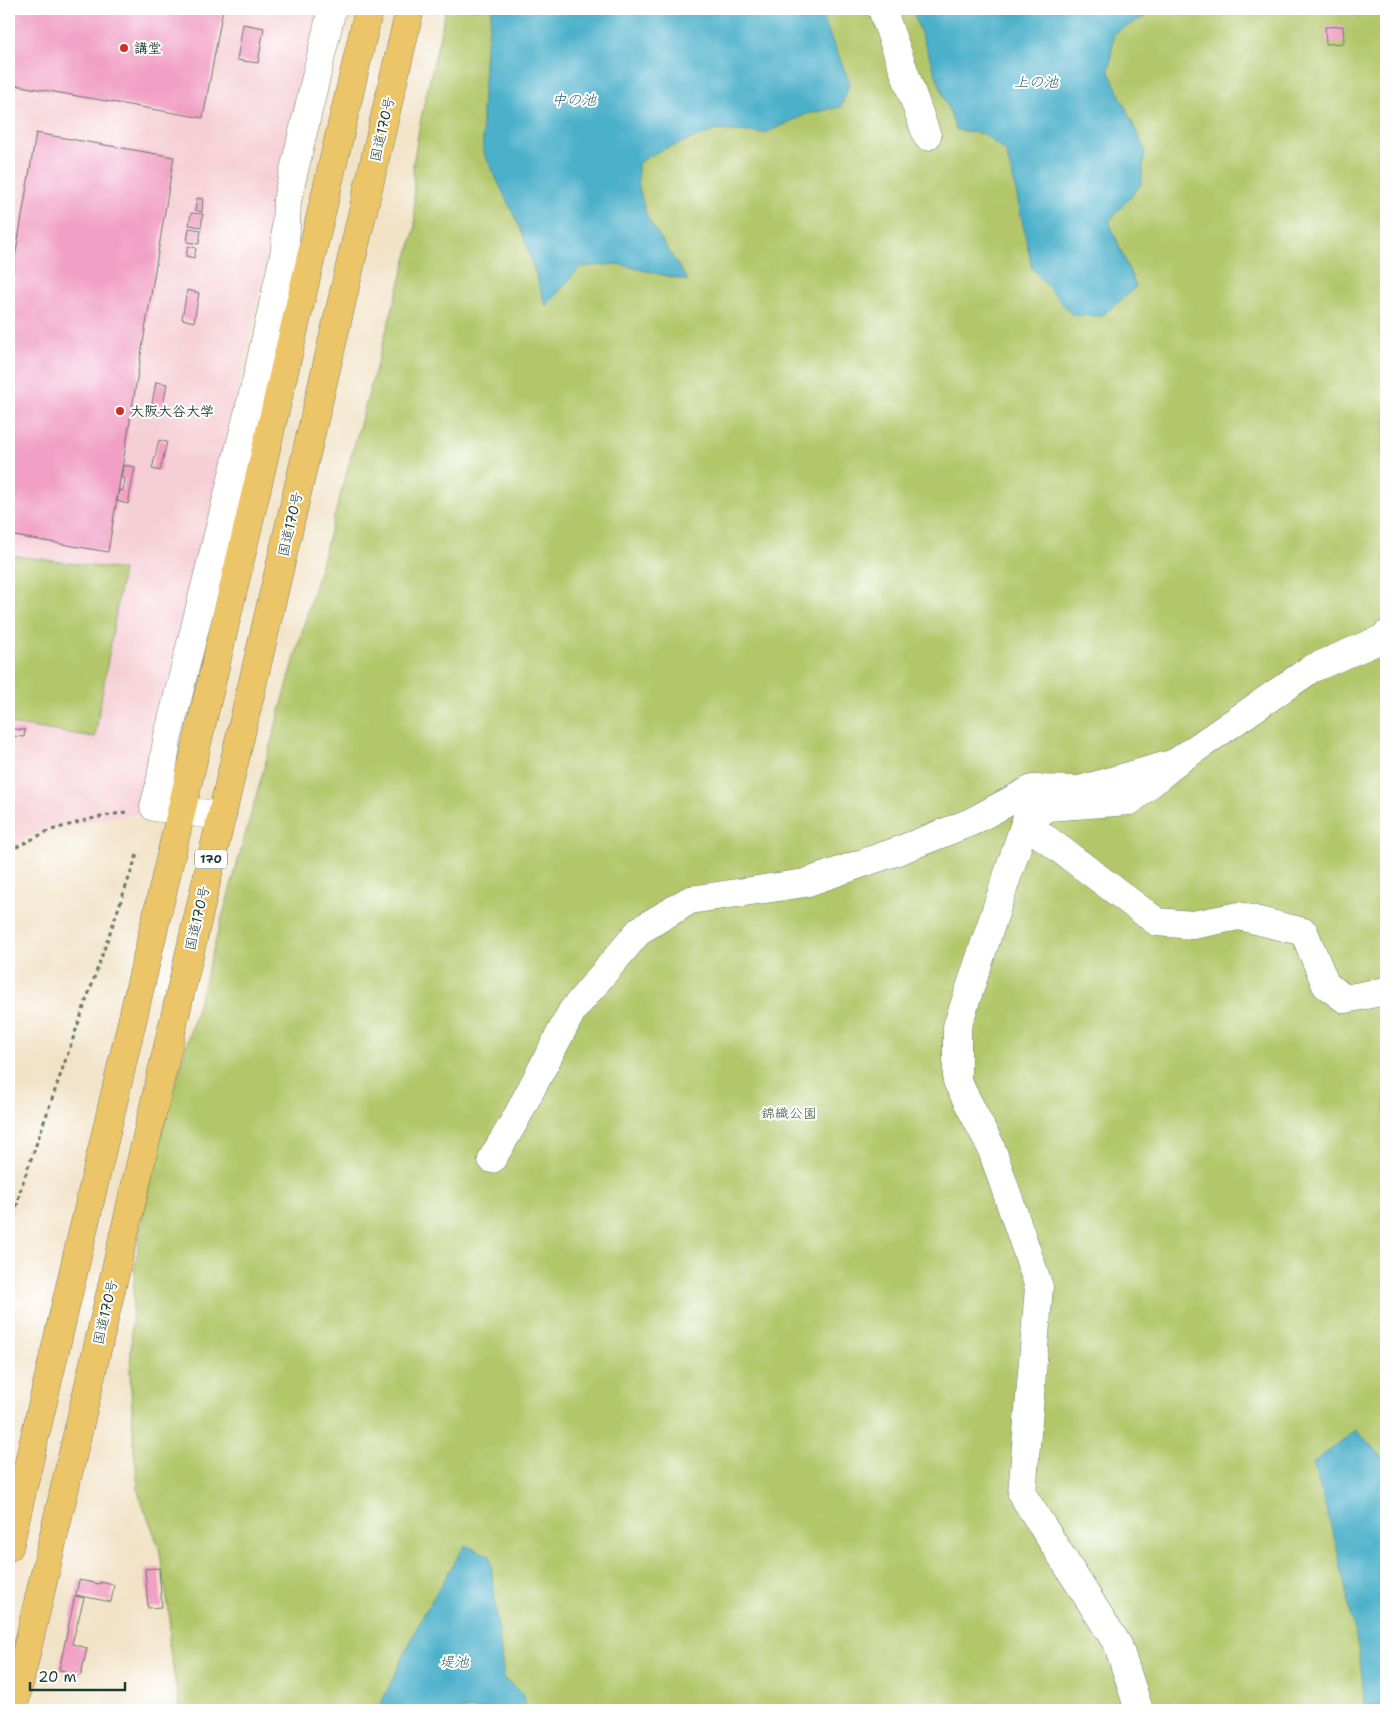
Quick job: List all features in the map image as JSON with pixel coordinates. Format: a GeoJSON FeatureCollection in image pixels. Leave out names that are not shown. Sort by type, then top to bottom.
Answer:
{"type":"FeatureCollection","features":[{"type":"Feature","properties":{"kind":"highway"},"geometry":{"type":"LineString","coordinates":[[9,1547],[369,9]]}},
{"type":"Feature","properties":{"kind":"highway","name":"国道170号"},"geometry":{"type":"LineString","coordinates":[[12,1710],[410,9]]}},
{"type":"Feature","properties":{"kind":"street"},"geometry":{"type":"LineString","coordinates":[[222,816],[154,807],[160,784],[167,740],[257,378],[285,250],[287,200],[332,9]]}},
{"type":"Feature","properties":{"kind":"street"},"geometry":{"type":"LineString","coordinates":[[882,9],[927,136]]}},
{"type":"Feature","properties":{"kind":"street"},"geometry":{"type":"LineString","coordinates":[[1139,1710],[1118,1645],[1022,1494],[1039,1287],[991,1147],[958,1081],[957,1027],[1025,823],[1048,807],[1130,801],[1175,763],[1311,669],[1384,638],[1386,635]]}},
{"type":"Feature","properties":{"kind":"street"},"geometry":{"type":"LineString","coordinates":[[492,1159],[514,1122],[572,1011],[640,930],[690,900],[805,883],[894,852],[971,822],[1032,789],[1080,790],[1175,763]]}},
{"type":"Feature","properties":{"kind":"street"},"geometry":{"type":"LineString","coordinates":[[1025,823],[1157,922],[1193,925],[1239,916],[1304,932],[1326,985],[1345,999],[1386,991]]}},
{"type":"Feature","properties":{"kind":"path"},"geometry":{"type":"LineString","coordinates":[[9,851],[48,831],[90,819],[154,807],[21,1188],[9,1238]]}},
{"type":"Feature","properties":{"kind":"shaded area","name":"大阪大谷大学"},"geometry":{"type":"Polygon","coordinates":[[[9,9],[323,9],[142,813],[46,829],[9,848],[9,9]]]}},
{"type":"Feature","properties":{"kind":"green space","name":"錦織公園"},"geometry":{"type":"Polygon","coordinates":[[[446,9],[1386,9],[1386,1710],[180,1710],[169,1645],[170,1619],[159,1547],[139,1495],[134,1450],[130,1372],[134,1279],[140,1229],[154,1161],[415,228],[413,164],[421,118],[446,9]]]}},
{"type":"Feature","properties":{"kind":"green space"},"geometry":{"type":"Polygon","coordinates":[[[9,555],[123,570],[95,737],[9,724],[9,555]]]}},
{"type":"Feature","properties":{"kind":"water","name":"中の池"},"geometry":{"type":"Polygon","coordinates":[[[492,9],[819,9],[850,83],[841,107],[807,114],[765,133],[717,130],[659,151],[638,163],[638,184],[647,217],[688,281],[618,264],[580,267],[546,307],[523,234],[483,151],[482,112],[486,49],[492,9]]]}},
{"type":"Feature","properties":{"kind":"water","name":"上の池"},"geometry":{"type":"Polygon","coordinates":[[[912,9],[1148,9],[1144,17],[1114,33],[1109,72],[1145,150],[1141,185],[1109,221],[1136,287],[1102,316],[1072,315],[1032,268],[1006,152],[984,134],[956,130],[912,9]]]}},
{"type":"Feature","properties":{"kind":"water"},"geometry":{"type":"Polygon","coordinates":[[[1356,1430],[1386,1461],[1386,1710],[1366,1710],[1359,1652],[1336,1544],[1313,1463],[1356,1430]]]}},
{"type":"Feature","properties":{"kind":"water","name":"堤池"},"geometry":{"type":"Polygon","coordinates":[[[465,1545],[490,1556],[504,1679],[522,1693],[526,1710],[378,1710],[423,1615],[465,1545]]]}},
{"type":"Feature","properties":{"kind":"building","name":"講堂"},"geometry":{"type":"Polygon","coordinates":[[[9,9],[223,9],[203,118],[9,84],[9,9]]]}},
{"type":"Feature","properties":{"kind":"building"},"geometry":{"type":"Polygon","coordinates":[[[243,24],[264,28],[258,63],[237,60],[243,24]]]}},
{"type":"Feature","properties":{"kind":"building"},"geometry":{"type":"Polygon","coordinates":[[[1343,26],[1344,43],[1326,44],[1325,27],[1343,26]]]}},
{"type":"Feature","properties":{"kind":"building"},"geometry":{"type":"Polygon","coordinates":[[[36,133],[174,157],[108,552],[9,535],[9,294],[36,133]]]}},
{"type":"Feature","properties":{"kind":"building"},"geometry":{"type":"Polygon","coordinates":[[[197,198],[203,199],[202,212],[195,210],[197,198]]]}},
{"type":"Feature","properties":{"kind":"building"},"geometry":{"type":"Polygon","coordinates":[[[191,213],[203,214],[201,227],[189,225],[191,213]]]}},
{"type":"Feature","properties":{"kind":"building"},"geometry":{"type":"Polygon","coordinates":[[[189,228],[201,230],[199,244],[187,242],[189,228]]]}},
{"type":"Feature","properties":{"kind":"building"},"geometry":{"type":"Polygon","coordinates":[[[188,246],[196,248],[194,258],[186,256],[188,246]]]}},
{"type":"Feature","properties":{"kind":"building"},"geometry":{"type":"Polygon","coordinates":[[[187,290],[199,293],[194,322],[182,319],[187,290]]]}},
{"type":"Feature","properties":{"kind":"building"},"geometry":{"type":"Polygon","coordinates":[[[156,382],[167,384],[161,416],[150,414],[156,382]]]}},
{"type":"Feature","properties":{"kind":"building"},"geometry":{"type":"Polygon","coordinates":[[[159,440],[167,442],[160,471],[152,469],[159,440]]]}},
{"type":"Feature","properties":{"kind":"building"},"geometry":{"type":"Polygon","coordinates":[[[124,465],[135,467],[128,504],[117,501],[119,490],[123,491],[125,478],[121,477],[124,465]]]}},
{"type":"Feature","properties":{"kind":"building"},"geometry":{"type":"Polygon","coordinates":[[[13,729],[25,730],[24,737],[12,736],[13,729]]]}},
{"type":"Feature","properties":{"kind":"building"},"geometry":{"type":"Polygon","coordinates":[[[159,1568],[162,1607],[148,1608],[145,1569],[159,1568]]]}},
{"type":"Feature","properties":{"kind":"building"},"geometry":{"type":"Polygon","coordinates":[[[79,1580],[114,1585],[111,1602],[76,1595],[79,1580]]]}},
{"type":"Feature","properties":{"kind":"building"},"geometry":{"type":"Polygon","coordinates":[[[75,1596],[84,1598],[72,1644],[87,1648],[81,1675],[74,1673],[73,1678],[64,1675],[65,1671],[59,1670],[75,1596]]]}},
{"type":"Feature","properties":{"kind":"building"},"geometry":{"type":"Polygon","coordinates":[[[50,1706],[64,1709],[64,1710],[49,1710],[50,1706]]]}},
{"type":"Feature","properties":{"kind":"place","name":"講堂"},"geometry":{"type":"Point","coordinates":[124,48]}},
{"type":"Feature","properties":{"kind":"place","name":"大阪大谷大学"},"geometry":{"type":"Point","coordinates":[120,411]}}]}
